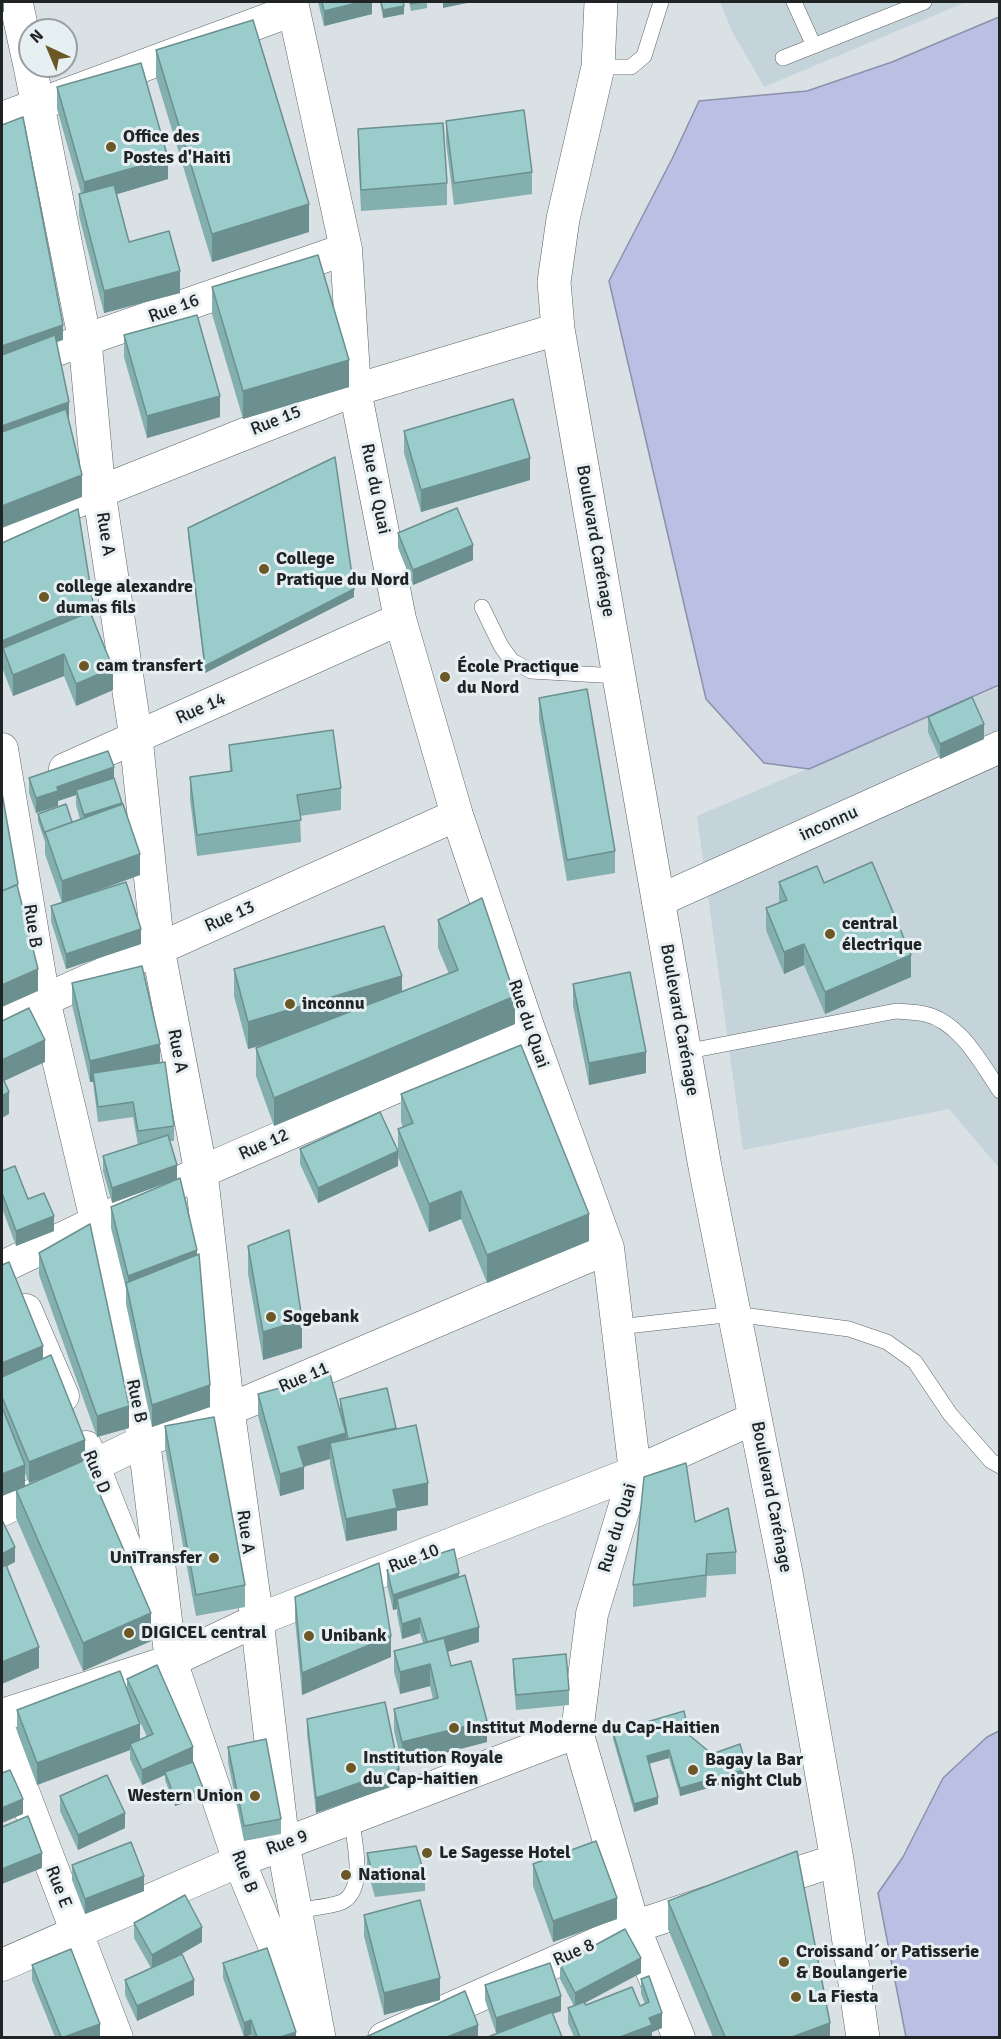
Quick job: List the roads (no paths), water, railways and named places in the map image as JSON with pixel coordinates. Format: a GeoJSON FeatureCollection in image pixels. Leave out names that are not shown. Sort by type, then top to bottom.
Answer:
{"type":"FeatureCollection","features":[{"type":"Feature","properties":{"kind":"street","name":"Rue A"},"geometry":{"type":"LineString","coordinates":[[16,2],[20,18]]}},
{"type":"Feature","properties":{"kind":"street","name":"Boulevard Carénage"},"geometry":{"type":"LineString","coordinates":[[601,2],[598,67],[562,219],[554,282],[558,329],[684,1052],[786,1573],[837,1860],[863,2037]]}},
{"type":"Feature","properties":{"kind":"street"},"geometry":{"type":"LineString","coordinates":[[2,118],[293,6]]}},
{"type":"Feature","properties":{"kind":"street","name":"Rue du Quai"},"geometry":{"type":"LineString","coordinates":[[293,6],[346,249],[356,390],[400,619],[458,815],[529,1029],[608,1248],[635,1472],[592,1614],[577,1732],[634,1927],[679,2037]]}},
{"type":"Feature","properties":{"kind":"street","name":"Rue A"},"geometry":{"type":"LineString","coordinates":[[33,78],[85,341],[99,492],[136,738],[158,950],[201,1172],[228,1410],[257,1620],[283,1844],[319,2037]]}},
{"type":"Feature","properties":{"kind":"street","name":"Rue 16"},"geometry":{"type":"LineString","coordinates":[[2,369],[346,249]]}},
{"type":"Feature","properties":{"kind":"street","name":"Rue 15"},"geometry":{"type":"LineString","coordinates":[[2,534],[99,492],[356,390],[558,329]]}},
{"type":"Feature","properties":{"kind":"street","name":"Rue 14"},"geometry":{"type":"LineString","coordinates":[[21,789],[400,619]]}},
{"type":"Feature","properties":{"kind":"street","name":"inconnu"},"geometry":{"type":"LineString","coordinates":[[658,901],[999,747]]}},
{"type":"Feature","properties":{"kind":"street","name":"Rue B"},"geometry":{"type":"LineString","coordinates":[[2,749],[21,789],[44,1000],[96,1220],[144,1441],[171,1661],[238,1861],[312,2037]]}},
{"type":"Feature","properties":{"kind":"street","name":"Rue 13"},"geometry":{"type":"LineString","coordinates":[[2,1019],[458,815]]}},
{"type":"Feature","properties":{"kind":"street","name":"Rue 12"},"geometry":{"type":"LineString","coordinates":[[3,1261],[529,1029]]}},
{"type":"Feature","properties":{"kind":"street","name":"Rue 11"},"geometry":{"type":"LineString","coordinates":[[2,1510],[144,1441],[228,1410],[608,1248]]}},
{"type":"Feature","properties":{"kind":"street","name":"Rue D"},"geometry":{"type":"LineString","coordinates":[[3,1261],[93,1465],[171,1661]]}},
{"type":"Feature","properties":{"kind":"street","name":"Rue 10"},"geometry":{"type":"LineString","coordinates":[[2,1715],[171,1661],[257,1620],[635,1472],[755,1418]]}},
{"type":"Feature","properties":{"kind":"street","name":"Rue 9"},"geometry":{"type":"LineString","coordinates":[[2,1965],[238,1861],[577,1732]]}},
{"type":"Feature","properties":{"kind":"street","name":"Rue E"},"geometry":{"type":"LineString","coordinates":[[2,1736],[117,2037]]}},
{"type":"Feature","properties":{"kind":"street","name":"Rue 8"},"geometry":{"type":"LineString","coordinates":[[384,2037],[634,1927],[837,1860]]}},
{"type":"Feature","properties":{"kind":"lane"},"geometry":{"type":"LineString","coordinates":[[598,67],[632,67],[644,56],[661,2]]}},
{"type":"Feature","properties":{"kind":"lane"},"geometry":{"type":"LineString","coordinates":[[794,2],[814,46]]}},
{"type":"Feature","properties":{"kind":"lane"},"geometry":{"type":"LineString","coordinates":[[783,58],[907,5],[924,2]]}},
{"type":"Feature","properties":{"kind":"lane"},"geometry":{"type":"LineString","coordinates":[[482,607],[501,646],[512,661],[531,671],[618,676]]}},
{"type":"Feature","properties":{"kind":"lane"},"geometry":{"type":"LineString","coordinates":[[684,1052],[896,1011],[926,1014],[951,1026],[976,1056],[999,1091]]}},
{"type":"Feature","properties":{"kind":"lane"},"geometry":{"type":"LineString","coordinates":[[618,1328],[734,1314],[849,1329],[888,1342],[915,1362],[950,1414],[991,1461],[999,1467]]}},
{"type":"Feature","properties":{"kind":"lane"},"geometry":{"type":"LineString","coordinates":[[296,1911],[343,1901],[351,1894],[357,1882],[357,1852],[351,1818]]}},
{"type":"Feature","properties":{"kind":"water"},"geometry":{"type":"Polygon","coordinates":[[[999,17],[999,685],[809,769],[764,763],[706,699],[609,281],[699,101],[807,91],[892,62],[999,17]]]}},
{"type":"Feature","properties":{"kind":"water"},"geometry":{"type":"Polygon","coordinates":[[[999,1731],[999,2037],[906,2037],[878,1893],[903,1857],[943,1778],[987,1737],[999,1731]]]}},
{"type":"Feature","properties":{"kind":"place","name":"Office des Postes d'Haiti"},"geometry":{"type":"Point","coordinates":[111,147]}},
{"type":"Feature","properties":{"kind":"place","name":"College Pratique du Nord"},"geometry":{"type":"Point","coordinates":[264,569]}},
{"type":"Feature","properties":{"kind":"place","name":"college alexandre dumas fils"},"geometry":{"type":"Point","coordinates":[44,597]}},
{"type":"Feature","properties":{"kind":"place","name":"cam transfert"},"geometry":{"type":"Point","coordinates":[84,666]}},
{"type":"Feature","properties":{"kind":"place","name":"École Practique du Nord"},"geometry":{"type":"Point","coordinates":[445,677]}},
{"type":"Feature","properties":{"kind":"place","name":"central électrique"},"geometry":{"type":"Point","coordinates":[830,934]}},
{"type":"Feature","properties":{"kind":"place","name":"inconnu"},"geometry":{"type":"Point","coordinates":[290,1004]}},
{"type":"Feature","properties":{"kind":"place","name":"Sogebank"},"geometry":{"type":"Point","coordinates":[271,1317]}},
{"type":"Feature","properties":{"kind":"place","name":"UniTransfer"},"geometry":{"type":"Point","coordinates":[214,1558]}},
{"type":"Feature","properties":{"kind":"place","name":"DIGICEL central"},"geometry":{"type":"Point","coordinates":[129,1633]}},
{"type":"Feature","properties":{"kind":"place","name":"Unibank"},"geometry":{"type":"Point","coordinates":[309,1636]}},
{"type":"Feature","properties":{"kind":"place","name":"Institut Moderne du Cap-Haitien"},"geometry":{"type":"Point","coordinates":[454,1728]}},
{"type":"Feature","properties":{"kind":"place","name":"Institution Royale du Cap-haitien"},"geometry":{"type":"Point","coordinates":[351,1768]}},
{"type":"Feature","properties":{"kind":"place","name":"Bagay la Bar & night Club"},"geometry":{"type":"Point","coordinates":[693,1770]}},
{"type":"Feature","properties":{"kind":"place","name":"Western Union"},"geometry":{"type":"Point","coordinates":[255,1796]}},
{"type":"Feature","properties":{"kind":"place","name":"Le Sagesse Hotel"},"geometry":{"type":"Point","coordinates":[427,1853]}},
{"type":"Feature","properties":{"kind":"place","name":"National"},"geometry":{"type":"Point","coordinates":[346,1875]}},
{"type":"Feature","properties":{"kind":"place","name":"Croissand´or Patisserie & Boulangerie"},"geometry":{"type":"Point","coordinates":[784,1962]}},
{"type":"Feature","properties":{"kind":"place","name":"La Fiesta"},"geometry":{"type":"Point","coordinates":[796,1997]}}]}
